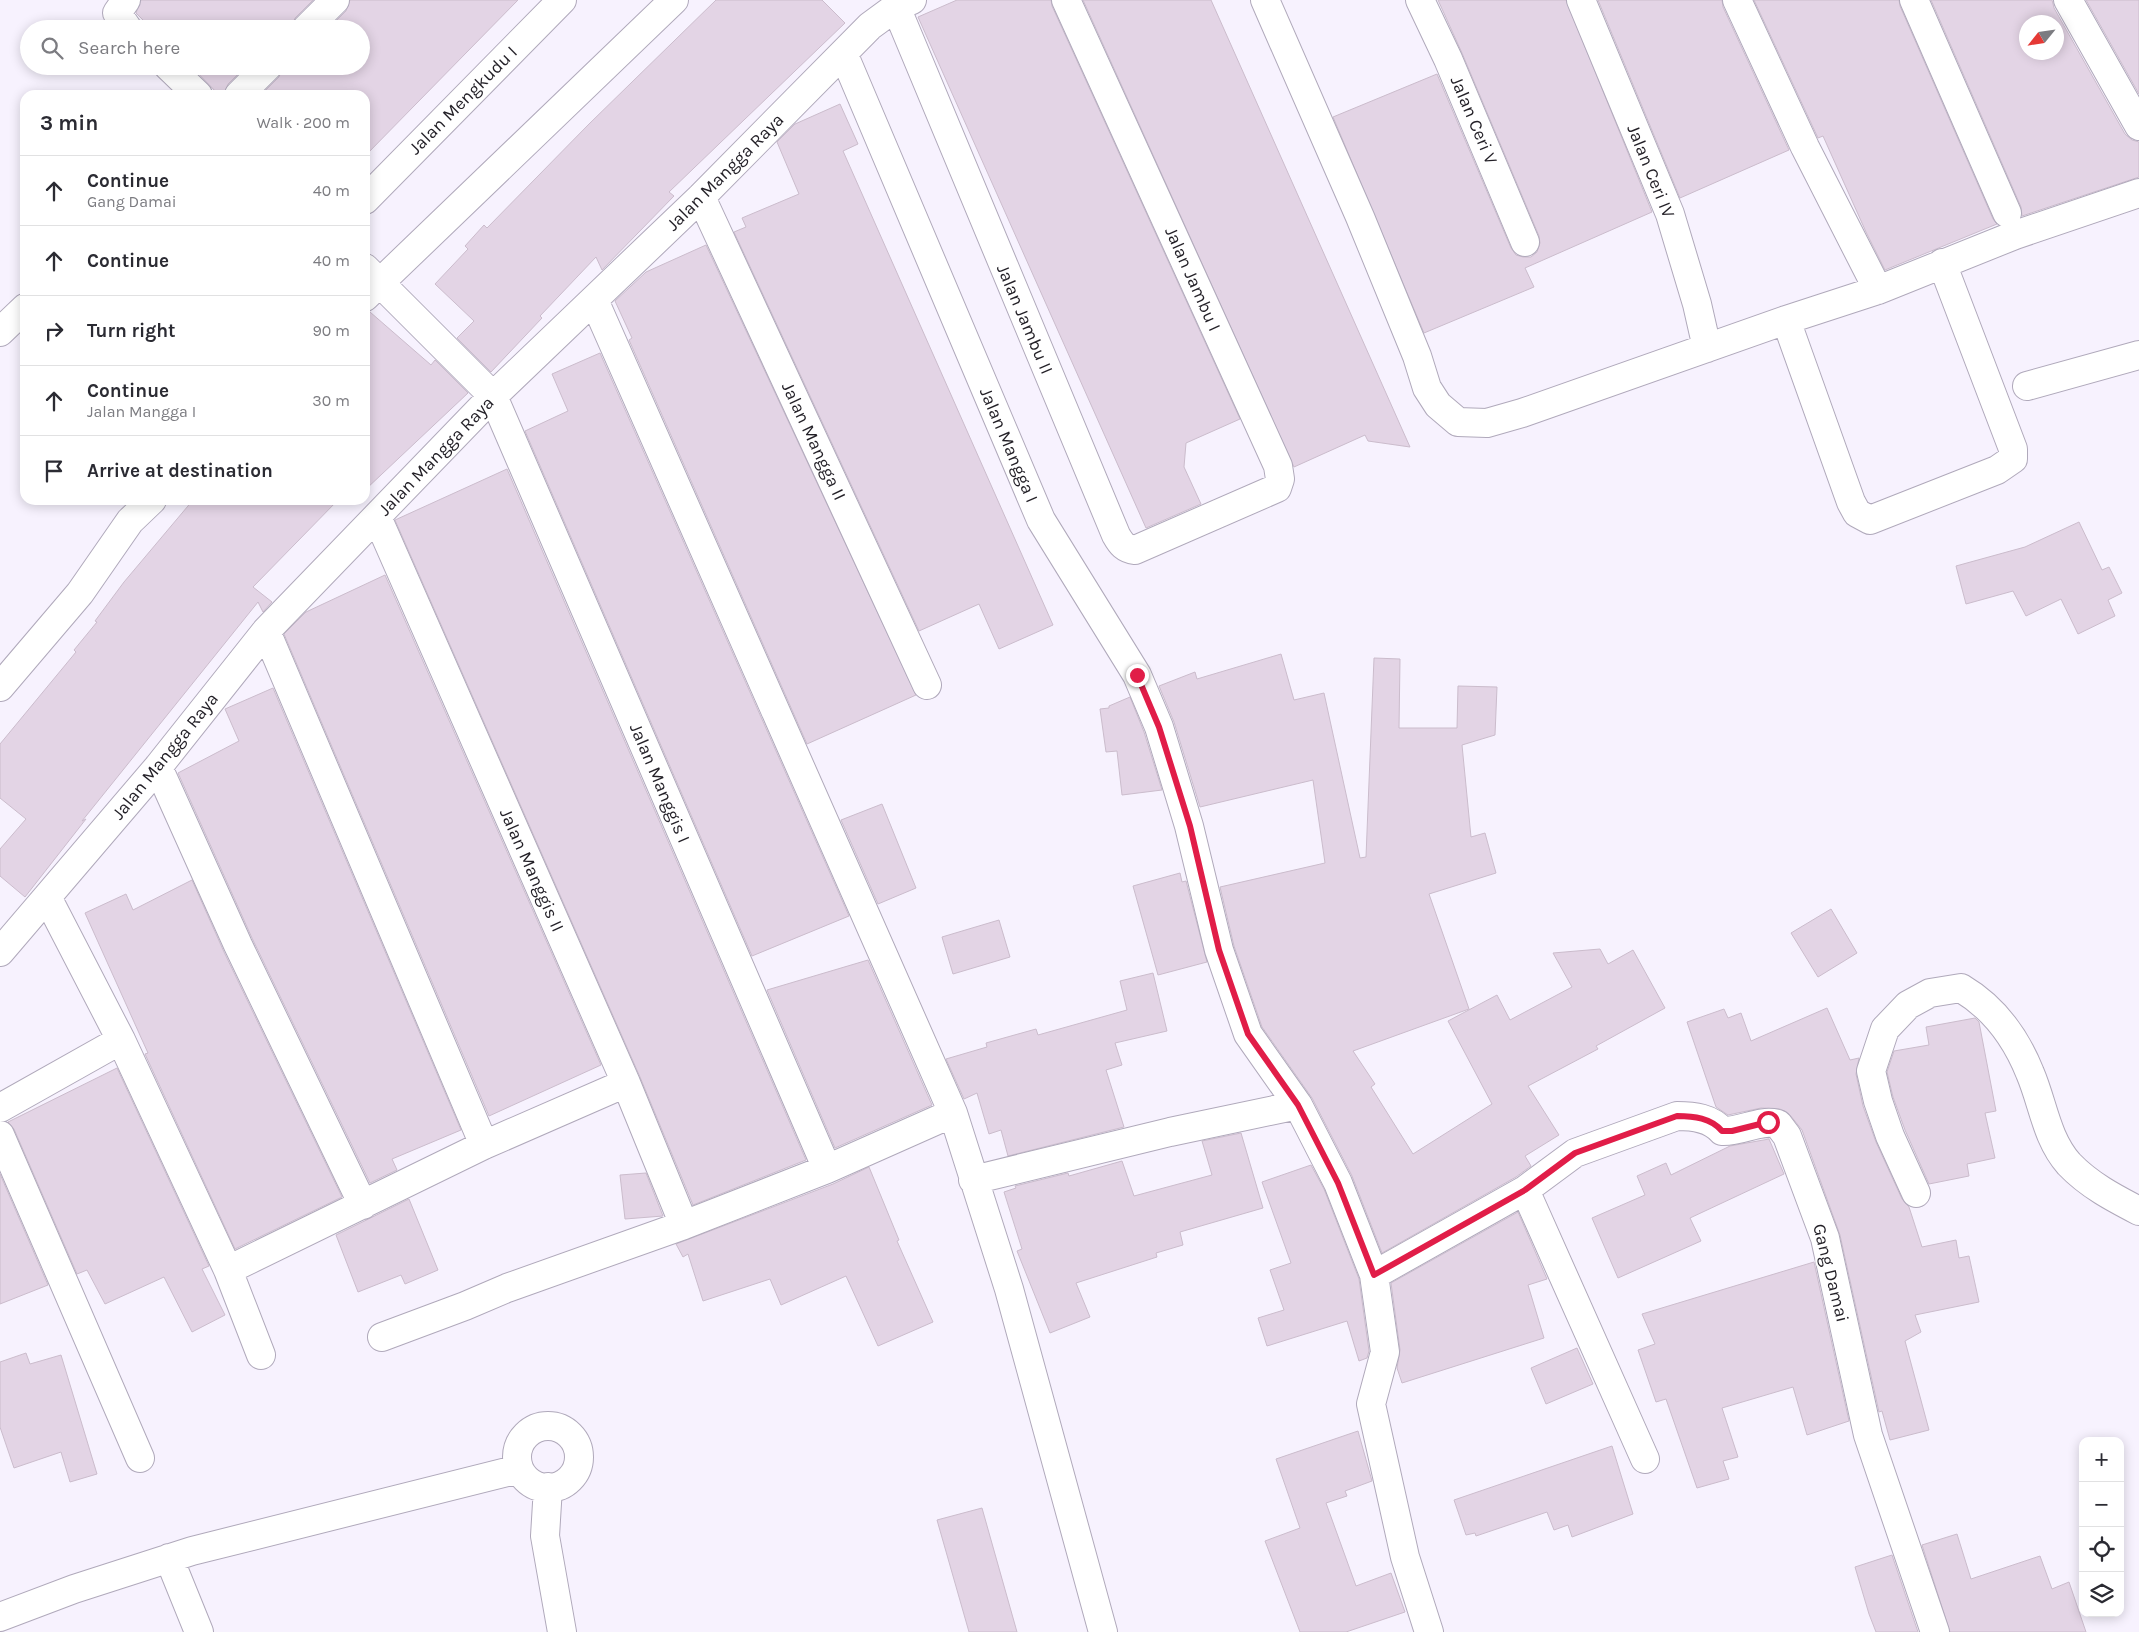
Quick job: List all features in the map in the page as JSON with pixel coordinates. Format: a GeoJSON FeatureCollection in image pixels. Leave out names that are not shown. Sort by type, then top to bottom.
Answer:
{"type":"FeatureCollection","features":[{"type":"Feature","properties":{"kind":"street"},"geometry":{"type":"LineString","coordinates":[[122,20],[117,13],[126,0]]}},
{"type":"Feature","properties":{"kind":"street"},"geometry":{"type":"LineString","coordinates":[[315,20],[335,0]]}},
{"type":"Feature","properties":{"kind":"street","name":"Jalan Mengkudu I"},"geometry":{"type":"LineString","coordinates":[[370,195],[562,0]]}},
{"type":"Feature","properties":{"kind":"street"},"geometry":{"type":"LineString","coordinates":[[493,396],[371,281],[674,0]]}},
{"type":"Feature","properties":{"kind":"street","name":"Jalan Jambu I"},"geometry":{"type":"LineString","coordinates":[[1066,0],[1278,466],[1280,479],[1277,488],[1206,521]]}},
{"type":"Feature","properties":{"kind":"street"},"geometry":{"type":"LineString","coordinates":[[1265,0],[1364,225],[1417,356],[1427,388],[1438,405],[1458,422],[1487,423],[1522,413],[1786,320],[1878,290],[2015,235],[2139,198]]}},
{"type":"Feature","properties":{"kind":"street","name":"Jalan Ceri V"},"geometry":{"type":"LineString","coordinates":[[1420,0],[1448,58],[1525,242]]}},
{"type":"Feature","properties":{"kind":"street","name":"Jalan Ceri IV"},"geometry":{"type":"LineString","coordinates":[[1580,0],[1670,214],[1697,304],[1707,348]]}},
{"type":"Feature","properties":{"kind":"street"},"geometry":{"type":"LineString","coordinates":[[1737,0],[1805,147],[1878,290]]}},
{"type":"Feature","properties":{"kind":"street"},"geometry":{"type":"LineString","coordinates":[[1914,0],[2007,213]]}},
{"type":"Feature","properties":{"kind":"street"},"geometry":{"type":"LineString","coordinates":[[2068,0],[2139,126]]}},
{"type":"Feature","properties":{"kind":"street","name":"Jalan Jambu II"},"geometry":{"type":"LineString","coordinates":[[904,4],[1120,542],[1128,550],[1135,550],[1206,521]]}},
{"type":"Feature","properties":{"kind":"street","name":"Jalan Mangga Raya"},"geometry":{"type":"LineString","coordinates":[[0,952],[158,767],[266,631],[493,396],[701,197],[844,55],[870,26],[904,4]]}},
{"type":"Feature","properties":{"kind":"street","name":"Jalan Mangga I"},"geometry":{"type":"LineString","coordinates":[[844,55],[1041,520],[1137,675],[1159,727],[1190,826],[1219,950],[1248,1034],[1298,1105],[1338,1183],[1374,1275],[1385,1352],[1371,1404],[1406,1557],[1429,1632]]}},
{"type":"Feature","properties":{"kind":"street"},"geometry":{"type":"LineString","coordinates":[[177,75],[193,90]]}},
{"type":"Feature","properties":{"kind":"street"},"geometry":{"type":"LineString","coordinates":[[244,90],[259,75]]}},
{"type":"Feature","properties":{"kind":"street","name":"Jalan Mangga II"},"geometry":{"type":"LineString","coordinates":[[701,197],[927,685]]}},
{"type":"Feature","properties":{"kind":"street"},"geometry":{"type":"LineString","coordinates":[[1786,320],[1851,502],[1857,513],[1870,520],[1997,470],[2013,459],[2013,449],[1942,263]]}},
{"type":"Feature","properties":{"kind":"street"},"geometry":{"type":"LineString","coordinates":[[594,300],[953,1113],[973,1180],[1010,1289],[1103,1632]]}},
{"type":"Feature","properties":{"kind":"street"},"geometry":{"type":"LineString","coordinates":[[0,332],[20,313]]}},
{"type":"Feature","properties":{"kind":"street"},"geometry":{"type":"LineString","coordinates":[[2026,386],[2139,355]]}},
{"type":"Feature","properties":{"kind":"street","name":"Jalan Manggis I"},"geometry":{"type":"LineString","coordinates":[[493,396],[827,1169]]}},
{"type":"Feature","properties":{"kind":"street"},"geometry":{"type":"LineString","coordinates":[[0,688],[80,593],[130,521],[147,505]]}},
{"type":"Feature","properties":{"kind":"street","name":"Jalan Manggis II"},"geometry":{"type":"LineString","coordinates":[[377,518],[626,1083],[684,1225]]}},
{"type":"Feature","properties":{"kind":"street"},"geometry":{"type":"LineString","coordinates":[[266,631],[484,1145]]}},
{"type":"Feature","properties":{"kind":"street"},"geometry":{"type":"LineString","coordinates":[[158,767],[238,945],[363,1205]]}},
{"type":"Feature","properties":{"kind":"street"},"geometry":{"type":"LineString","coordinates":[[47,897],[121,1040],[228,1270],[261,1356]]}},
{"type":"Feature","properties":{"kind":"street"},"geometry":{"type":"LineString","coordinates":[[1916,1193],[1890,1136],[1878,1101],[1871,1071],[1885,1029],[1908,1005],[1930,994],[1961,988],[1979,999],[1997,1017],[2012,1039],[2030,1072],[2050,1134],[2069,1163],[2101,1191],[2139,1211]]}},
{"type":"Feature","properties":{"kind":"street"},"geometry":{"type":"LineString","coordinates":[[0,1108],[121,1040]]}},
{"type":"Feature","properties":{"kind":"street"},"geometry":{"type":"LineString","coordinates":[[228,1270],[484,1145],[626,1083]]}},
{"type":"Feature","properties":{"kind":"street"},"geometry":{"type":"LineString","coordinates":[[973,1180],[1170,1132],[1298,1105]]}},
{"type":"Feature","properties":{"kind":"street"},"geometry":{"type":"LineString","coordinates":[[382,1337],[507,1288],[684,1225],[827,1169],[953,1113]]}},
{"type":"Feature","properties":{"kind":"street","name":"Gang Damai"},"geometry":{"type":"LineString","coordinates":[[1525,1190],[1575,1153],[1677,1116],[1700,1118],[1716,1124],[1722,1131],[1732,1131],[1768,1122],[1778,1124],[1786,1136],[1825,1238],[1868,1435],[1935,1632]]}},
{"type":"Feature","properties":{"kind":"street"},"geometry":{"type":"LineString","coordinates":[[0,1135],[140,1458]]}},
{"type":"Feature","properties":{"kind":"street"},"geometry":{"type":"LineString","coordinates":[[1374,1275],[1525,1190],[1645,1459]]}},
{"type":"Feature","properties":{"kind":"street"},"geometry":{"type":"LineString","coordinates":[[548,1425],[560,1428],[570,1435],[577,1445],[579,1457],[577,1468],[570,1479],[560,1485],[548,1487],[536,1485],[526,1478],[519,1468],[517,1456],[520,1444],[526,1434],[536,1428],[548,1425]]}},
{"type":"Feature","properties":{"kind":"street"},"geometry":{"type":"LineString","coordinates":[[0,1617],[74,1589],[192,1551],[519,1468]]}},
{"type":"Feature","properties":{"kind":"street"},"geometry":{"type":"LineString","coordinates":[[548,1487],[545,1536],[562,1632]]}},
{"type":"Feature","properties":{"kind":"street"},"geometry":{"type":"LineString","coordinates":[[168,1558],[199,1632]]}},
{"type":"Feature","properties":{"kind":"building"},"geometry":{"type":"Polygon","coordinates":[[[141,0],[313,0],[294,20],[143,20],[136,13],[141,0]]]}},
{"type":"Feature","properties":{"kind":"building"},"geometry":{"type":"Polygon","coordinates":[[[350,0],[518,0],[370,151],[370,90],[266,90],[280,75],[370,75],[370,20],[337,20],[346,11],[350,0]]]}},
{"type":"Feature","properties":{"kind":"building"},"geometry":{"type":"Polygon","coordinates":[[[716,0],[822,0],[845,23],[669,192],[674,196],[602,270],[596,257],[540,316],[542,318],[491,372],[457,338],[474,321],[435,284],[468,249],[465,246],[484,225],[487,228],[589,124],[716,0]]]}},
{"type":"Feature","properties":{"kind":"building"},"geometry":{"type":"Polygon","coordinates":[[[957,0],[1051,0],[1052,6],[1240,419],[1186,443],[1184,467],[1201,504],[1146,528],[918,17],[957,0]]]}},
{"type":"Feature","properties":{"kind":"building"},"geometry":{"type":"Polygon","coordinates":[[[1083,0],[1211,0],[1410,447],[1368,441],[1365,435],[1294,467],[1083,0]]]}},
{"type":"Feature","properties":{"kind":"building"},"geometry":{"type":"Polygon","coordinates":[[[1438,0],[1566,0],[1652,212],[1525,268],[1534,287],[1424,333],[1333,117],[1437,74],[1511,248],[1516,255],[1531,257],[1537,252],[1540,243],[1539,236],[1438,0]]]}},
{"type":"Feature","properties":{"kind":"building"},"geometry":{"type":"Polygon","coordinates":[[[1598,0],[1722,0],[1723,7],[1789,150],[1680,198],[1598,0]]]}},
{"type":"Feature","properties":{"kind":"building"},"geometry":{"type":"Polygon","coordinates":[[[1754,0],[1899,0],[1993,219],[1997,224],[1885,270],[1823,136],[1818,138],[1754,0]]]}},
{"type":"Feature","properties":{"kind":"building"},"geometry":{"type":"Polygon","coordinates":[[[1931,0],[2052,0],[2058,15],[2019,15],[2019,60],[2064,60],[2064,26],[2125,134],[2132,140],[2139,142],[2139,177],[2022,216],[2021,207],[1931,0]]]}},
{"type":"Feature","properties":{"kind":"building"},"geometry":{"type":"Polygon","coordinates":[[[2086,0],[2139,0],[2139,94],[2086,0]]]}},
{"type":"Feature","properties":{"kind":"building"},"geometry":{"type":"Polygon","coordinates":[[[200,75],[237,75],[228,84],[226,90],[214,90],[200,75]]]}},
{"type":"Feature","properties":{"kind":"building"},"geometry":{"type":"Polygon","coordinates":[[[840,104],[858,144],[843,151],[1053,625],[999,649],[979,604],[919,631],[734,232],[746,227],[742,218],[799,194],[777,142],[795,124],[840,104]]]}},
{"type":"Feature","properties":{"kind":"building"},"geometry":{"type":"Polygon","coordinates":[[[706,245],[916,695],[807,744],[629,340],[632,338],[615,301],[646,272],[706,245]]]}},
{"type":"Feature","properties":{"kind":"building"},"geometry":{"type":"Polygon","coordinates":[[[370,312],[431,365],[435,360],[468,393],[370,485],[370,312]]]}},
{"type":"Feature","properties":{"kind":"building"},"geometry":{"type":"Polygon","coordinates":[[[600,353],[849,916],[752,956],[525,431],[568,411],[552,374],[600,353]]]}},
{"type":"Feature","properties":{"kind":"building"},"geometry":{"type":"Polygon","coordinates":[[[507,469],[806,1160],[693,1205],[640,1077],[395,520],[507,469]]]}},
{"type":"Feature","properties":{"kind":"building"},"geometry":{"type":"Polygon","coordinates":[[[189,505],[333,505],[253,587],[272,602],[263,612],[258,602],[82,821],[86,819],[25,897],[0,876],[0,849],[26,819],[0,798],[0,744],[76,652],[74,650],[97,622],[95,621],[124,582],[189,505]]]}},
{"type":"Feature","properties":{"kind":"building"},"geometry":{"type":"Polygon","coordinates":[[[2079,522],[2102,570],[2109,567],[2122,593],[2108,600],[2115,616],[2078,634],[2061,599],[2026,616],[2013,591],[1966,604],[1956,566],[2025,547],[2079,522]]]}},
{"type":"Feature","properties":{"kind":"building"},"geometry":{"type":"Polygon","coordinates":[[[385,575],[601,1065],[489,1116],[284,634],[306,612],[385,575]]]}},
{"type":"Feature","properties":{"kind":"building"},"geometry":{"type":"Polygon","coordinates":[[[1281,654],[1294,700],[1324,693],[1360,858],[1366,857],[1374,658],[1400,659],[1399,728],[1457,728],[1458,686],[1497,687],[1495,735],[1462,745],[1471,837],[1485,833],[1496,873],[1429,894],[1469,1009],[1353,1051],[1375,1084],[1371,1087],[1413,1154],[1492,1104],[1448,1021],[1497,995],[1510,1020],[1572,987],[1553,953],[1600,949],[1608,964],[1633,950],[1665,1008],[1596,1046],[1598,1049],[1528,1086],[1559,1135],[1525,1156],[1531,1166],[1516,1177],[1382,1253],[1352,1176],[1312,1098],[1262,1027],[1234,946],[1220,887],[1325,863],[1313,780],[1200,807],[1174,722],[1159,686],[1195,672],[1197,679],[1281,654]]]}},
{"type":"Feature","properties":{"kind":"building"},"geometry":{"type":"Polygon","coordinates":[[[273,688],[461,1130],[392,1159],[397,1170],[370,1183],[252,938],[178,773],[239,741],[225,709],[273,688]]]}},
{"type":"Feature","properties":{"kind":"building"},"geometry":{"type":"Polygon","coordinates":[[[1130,697],[1144,732],[1162,790],[1122,795],[1117,751],[1106,752],[1100,709],[1109,708],[1109,706],[1130,697]]]}},
{"type":"Feature","properties":{"kind":"building"},"geometry":{"type":"Polygon","coordinates":[[[882,804],[916,888],[878,904],[841,820],[882,804]]]}},
{"type":"Feature","properties":{"kind":"building"},"geometry":{"type":"Polygon","coordinates":[[[1180,873],[1182,882],[1186,881],[1207,962],[1158,975],[1133,886],[1180,873]]]}},
{"type":"Feature","properties":{"kind":"building"},"geometry":{"type":"Polygon","coordinates":[[[192,880],[224,952],[342,1197],[235,1249],[145,1054],[148,1053],[85,913],[126,894],[133,910],[192,880]]]}},
{"type":"Feature","properties":{"kind":"building"},"geometry":{"type":"Polygon","coordinates":[[[1831,909],[1857,953],[1818,977],[1791,933],[1831,909]]]}},
{"type":"Feature","properties":{"kind":"building"},"geometry":{"type":"Polygon","coordinates":[[[999,920],[1010,957],[953,974],[942,937],[999,920]]]}},
{"type":"Feature","properties":{"kind":"building"},"geometry":{"type":"Polygon","coordinates":[[[868,960],[932,1105],[835,1148],[767,990],[868,960]]]}},
{"type":"Feature","properties":{"kind":"building"},"geometry":{"type":"Polygon","coordinates":[[[1153,973],[1167,1031],[1115,1043],[1122,1065],[1106,1070],[1124,1127],[1008,1156],[1001,1130],[989,1134],[977,1093],[964,1099],[946,1059],[987,1047],[986,1043],[1036,1029],[1038,1035],[1127,1010],[1120,981],[1153,973]]]}},
{"type":"Feature","properties":{"kind":"building"},"geometry":{"type":"Polygon","coordinates":[[[1827,1008],[1850,1060],[1859,1058],[1856,1074],[1863,1106],[1876,1142],[1902,1199],[1909,1207],[1922,1247],[1956,1240],[1959,1258],[1969,1256],[1979,1302],[1915,1315],[1921,1332],[1905,1341],[1929,1430],[1890,1440],[1882,1411],[1879,1412],[1840,1235],[1802,1130],[1790,1115],[1780,1109],[1761,1108],[1728,1115],[1716,1107],[1687,1022],[1724,1009],[1728,1018],[1741,1013],[1751,1041],[1827,1008]]]}},
{"type":"Feature","properties":{"kind":"building"},"geometry":{"type":"Polygon","coordinates":[[[1975,1018],[1979,1022],[1996,1111],[1985,1113],[1995,1158],[1967,1164],[1969,1176],[1929,1184],[1905,1130],[1893,1097],[1887,1072],[1894,1051],[1929,1045],[1926,1027],[1975,1018]]]}},
{"type":"Feature","properties":{"kind":"building"},"geometry":{"type":"Polygon","coordinates":[[[117,1068],[209,1266],[202,1269],[225,1315],[192,1332],[164,1277],[105,1304],[87,1270],[77,1274],[14,1129],[8,1122],[117,1068]]]}},
{"type":"Feature","properties":{"kind":"building"},"geometry":{"type":"Polygon","coordinates":[[[1241,1133],[1263,1208],[1180,1232],[1183,1245],[1156,1253],[1157,1257],[1076,1283],[1090,1317],[1050,1333],[1017,1251],[1022,1249],[1004,1192],[1016,1188],[1015,1186],[1068,1173],[1069,1176],[1122,1161],[1134,1196],[1212,1175],[1202,1141],[1241,1133]]]}},
{"type":"Feature","properties":{"kind":"building"},"geometry":{"type":"Polygon","coordinates":[[[1769,1139],[1784,1174],[1690,1218],[1701,1241],[1618,1278],[1592,1218],[1645,1195],[1637,1176],[1666,1163],[1671,1175],[1730,1146],[1769,1139]]]}},
{"type":"Feature","properties":{"kind":"building"},"geometry":{"type":"Polygon","coordinates":[[[1311,1165],[1324,1189],[1359,1279],[1369,1351],[1367,1358],[1359,1361],[1347,1321],[1267,1346],[1258,1318],[1284,1310],[1270,1270],[1291,1263],[1262,1182],[1311,1165]]]}},
{"type":"Feature","properties":{"kind":"building"},"geometry":{"type":"Polygon","coordinates":[[[869,1167],[899,1240],[897,1241],[933,1322],[878,1346],[846,1276],[781,1305],[770,1279],[703,1301],[688,1254],[683,1257],[676,1244],[833,1184],[869,1167]]]}},
{"type":"Feature","properties":{"kind":"building"},"geometry":{"type":"Polygon","coordinates":[[[646,1173],[663,1216],[625,1219],[620,1175],[646,1173]]]}},
{"type":"Feature","properties":{"kind":"building"},"geometry":{"type":"Polygon","coordinates":[[[0,1174],[48,1285],[0,1304],[0,1174]]]}},
{"type":"Feature","properties":{"kind":"building"},"geometry":{"type":"Polygon","coordinates":[[[409,1199],[438,1270],[405,1284],[401,1275],[358,1292],[336,1235],[409,1199]]]}},
{"type":"Feature","properties":{"kind":"building"},"geometry":{"type":"Polygon","coordinates":[[[1518,1212],[1547,1279],[1528,1285],[1544,1338],[1402,1383],[1397,1368],[1400,1350],[1391,1283],[1518,1212]]]}},
{"type":"Feature","properties":{"kind":"building"},"geometry":{"type":"Polygon","coordinates":[[[1814,1262],[1849,1421],[1807,1435],[1793,1387],[1722,1408],[1738,1457],[1723,1461],[1729,1479],[1697,1488],[1666,1399],[1656,1402],[1638,1350],[1655,1344],[1642,1314],[1814,1262]]]}},
{"type":"Feature","properties":{"kind":"building"},"geometry":{"type":"Polygon","coordinates":[[[1577,1348],[1593,1384],[1546,1404],[1531,1368],[1577,1348]]]}},
{"type":"Feature","properties":{"kind":"building"},"geometry":{"type":"Polygon","coordinates":[[[26,1353],[30,1364],[61,1355],[97,1474],[70,1482],[61,1452],[14,1468],[0,1427],[0,1362],[26,1353]]]}},
{"type":"Feature","properties":{"kind":"building"},"geometry":{"type":"Polygon","coordinates":[[[1358,1431],[1372,1481],[1345,1491],[1347,1496],[1326,1503],[1356,1586],[1391,1573],[1405,1612],[1346,1632],[1300,1632],[1265,1541],[1300,1528],[1276,1459],[1358,1431]]]}},
{"type":"Feature","properties":{"kind":"building"},"geometry":{"type":"Polygon","coordinates":[[[1612,1446],[1633,1514],[1572,1537],[1568,1525],[1554,1530],[1547,1512],[1476,1536],[1475,1533],[1466,1535],[1454,1500],[1612,1446]]]}},
{"type":"Feature","properties":{"kind":"building"},"geometry":{"type":"Polygon","coordinates":[[[982,1508],[1017,1632],[969,1632],[937,1520],[982,1508]]]}},
{"type":"Feature","properties":{"kind":"building"},"geometry":{"type":"Polygon","coordinates":[[[1957,1534],[1971,1579],[2040,1556],[2052,1589],[2069,1582],[2079,1611],[2079,1617],[2081,1617],[2086,1632],[1950,1632],[1922,1545],[1957,1534]]]}},
{"type":"Feature","properties":{"kind":"building"},"geometry":{"type":"Polygon","coordinates":[[[1892,1555],[1918,1632],[1876,1632],[1869,1614],[1855,1567],[1892,1555]]]}},
{"type":"Feature","properties":{"kind":"route"},"geometry":{"type":"LineString","coordinates":[[1137,675],[1159,727],[1190,826],[1219,950],[1248,1034],[1298,1105],[1338,1183],[1374,1275],[1525,1190],[1575,1153],[1677,1116],[1692,1116],[1716,1124],[1722,1131],[1732,1131],[1768,1122]]}}]}
